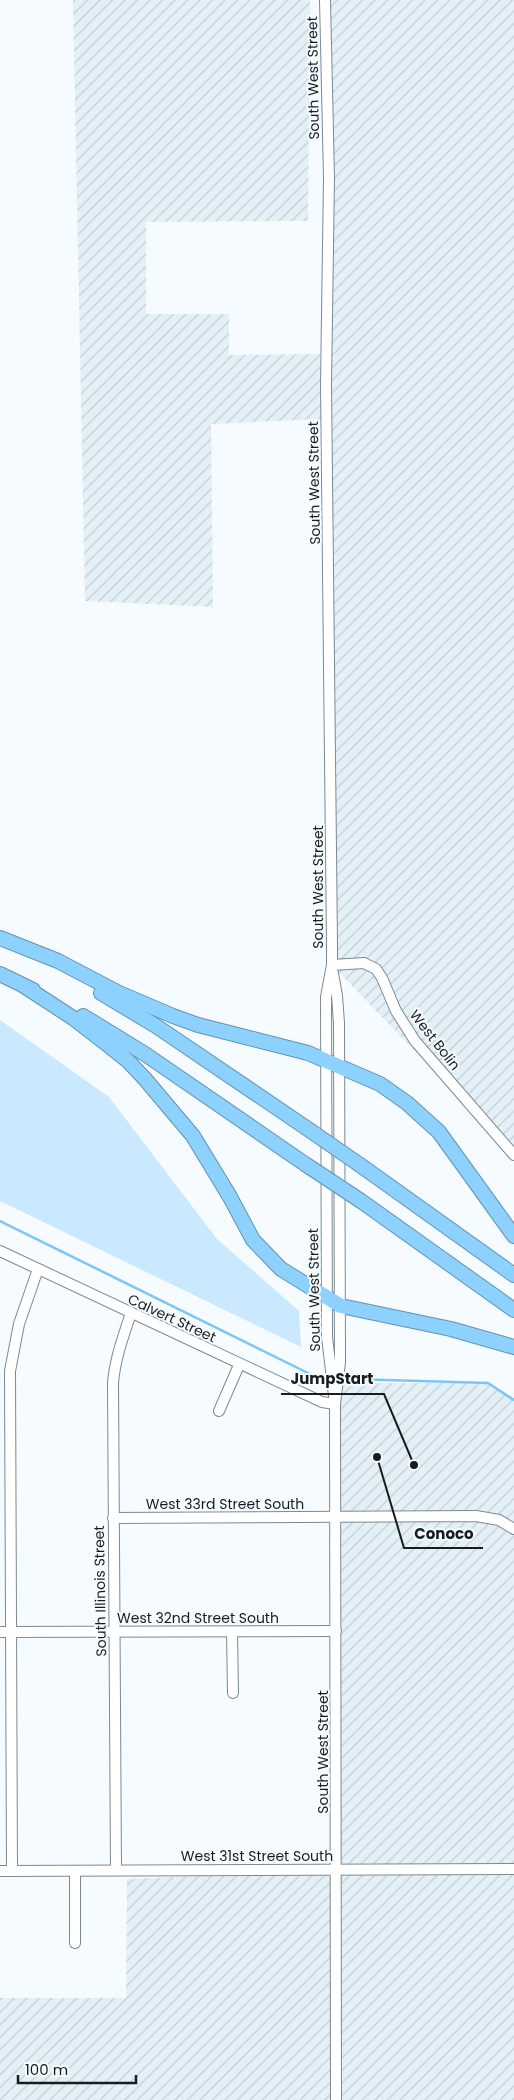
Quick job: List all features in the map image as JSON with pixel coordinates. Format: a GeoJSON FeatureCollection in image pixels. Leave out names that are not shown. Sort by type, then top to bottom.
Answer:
{"type":"FeatureCollection","features":[{"type":"Feature","properties":{"kind":"highway"},"geometry":{"type":"LineString","coordinates":[[0,939],[58,961],[120,993],[173,1016],[198,1025],[308,1053],[356,1072],[380,1084],[407,1103],[440,1132],[514,1236]]}},
{"type":"Feature","properties":{"kind":"highway"},"geometry":{"type":"LineString","coordinates":[[0,939],[86,984],[121,1005],[305,1127],[514,1275]]}},
{"type":"Feature","properties":{"kind":"highway"},"geometry":{"type":"LineString","coordinates":[[0,974],[93,1022],[145,1054],[361,1201],[514,1310]]}},
{"type":"Feature","properties":{"kind":"highway"},"geometry":{"type":"LineString","coordinates":[[24,986],[73,1018],[128,1061],[145,1079],[193,1136],[230,1197],[253,1240],[281,1269],[340,1306],[452,1329],[514,1348]]}},
{"type":"Feature","properties":{"kind":"street","name":"South West Street"},"geometry":{"type":"LineString","coordinates":[[325,0],[329,178],[326,384],[332,965],[337,996],[340,1067],[340,1362],[335,1404]]}},
{"type":"Feature","properties":{"kind":"street","name":"West Bolin"},"geometry":{"type":"LineString","coordinates":[[332,965],[364,963],[376,969],[382,978],[396,1011],[415,1041],[514,1155]]}},
{"type":"Feature","properties":{"kind":"street","name":"South West Street"},"geometry":{"type":"LineString","coordinates":[[332,965],[326,997],[326,1060],[327,1337],[335,1404],[336,2100]]}},
{"type":"Feature","properties":{"kind":"street","name":"Calvert Street"},"geometry":{"type":"LineString","coordinates":[[0,1251],[239,1365],[322,1402],[335,1404]]}},
{"type":"Feature","properties":{"kind":"street"},"geometry":{"type":"LineString","coordinates":[[12,1871],[5,1632],[11,1362],[23,1310],[38,1269]]}},
{"type":"Feature","properties":{"kind":"street","name":"South Illinois Street"},"geometry":{"type":"LineString","coordinates":[[116,1870],[113,1518],[114,1375],[120,1345],[131,1313]]}},
{"type":"Feature","properties":{"kind":"street"},"geometry":{"type":"LineString","coordinates":[[219,1411],[239,1365]]}},
{"type":"Feature","properties":{"kind":"street","name":"West 33rd Street South"},"geometry":{"type":"LineString","coordinates":[[113,1518],[476,1516],[499,1520],[514,1529]]}},
{"type":"Feature","properties":{"kind":"street","name":"West 32nd Street South"},"geometry":{"type":"LineString","coordinates":[[5,1632],[336,1631]]}},
{"type":"Feature","properties":{"kind":"street"},"geometry":{"type":"LineString","coordinates":[[232,1632],[232,1693]]}},
{"type":"Feature","properties":{"kind":"street","name":"West 31st Street South"},"geometry":{"type":"LineString","coordinates":[[0,1871],[514,1869]]}},
{"type":"Feature","properties":{"kind":"street"},"geometry":{"type":"LineString","coordinates":[[74,1942],[75,1871]]}},
{"type":"Feature","properties":{"kind":"shaded area"},"geometry":{"type":"Polygon","coordinates":[[[73,0],[310,0],[308,221],[146,222],[146,314],[229,314],[229,355],[320,354],[321,419],[211,424],[213,607],[85,601],[73,0]]]}},
{"type":"Feature","properties":{"kind":"shaded area"},"geometry":{"type":"Polygon","coordinates":[[[325,0],[514,0],[514,1154],[332,965],[325,0]]]}},
{"type":"Feature","properties":{"kind":"shaded area"},"geometry":{"type":"Polygon","coordinates":[[[0,1020],[109,1097],[217,1239],[299,1311],[301,1347],[0,1201],[0,1020]]]}},
{"type":"Feature","properties":{"kind":"shaded area"},"geometry":{"type":"Polygon","coordinates":[[[332,1383],[488,1383],[514,1400],[514,2100],[0,2100],[0,1998],[126,1998],[127,1879],[335,1870],[332,1383]]]}},
{"type":"Feature","properties":{"kind":"waterway"},"geometry":{"type":"LineString","coordinates":[[0,1221],[318,1378]]}},
{"type":"Feature","properties":{"kind":"waterway"},"geometry":{"type":"LineString","coordinates":[[352,1379],[488,1383],[514,1400]]}},
{"type":"Feature","properties":{"kind":"place","name":"Conoco"},"geometry":{"type":"Point","coordinates":[377,1457]}},
{"type":"Feature","properties":{"kind":"place","name":"JumpStart"},"geometry":{"type":"Point","coordinates":[414,1465]}}]}
